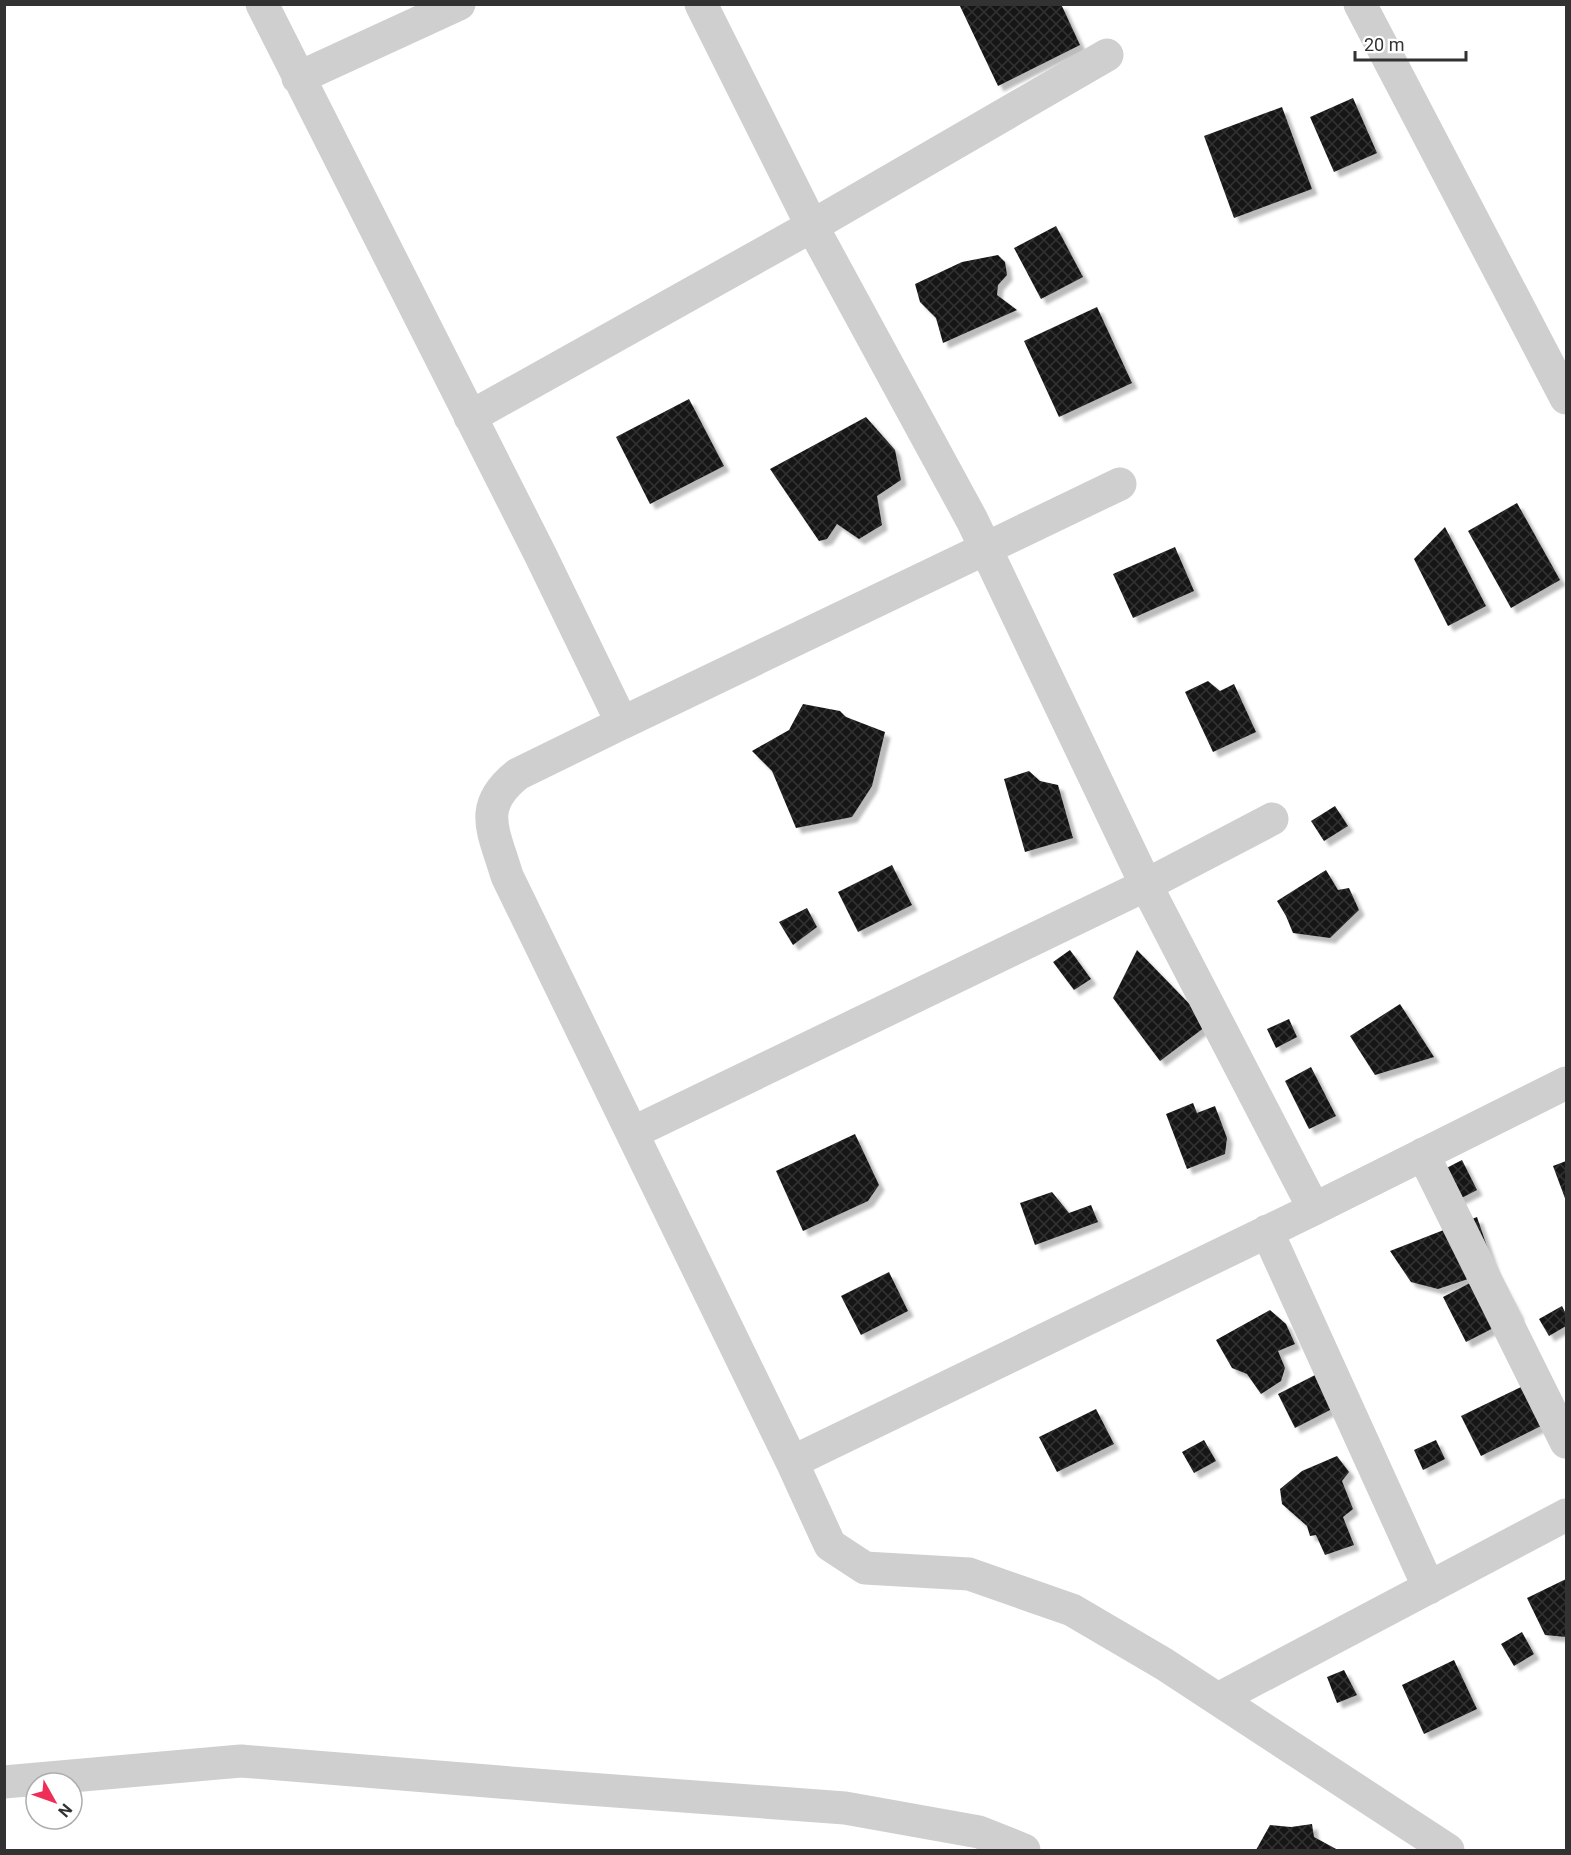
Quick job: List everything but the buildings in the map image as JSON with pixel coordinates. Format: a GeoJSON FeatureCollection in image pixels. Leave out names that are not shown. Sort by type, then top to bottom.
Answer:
{"type":"FeatureCollection","features":[{"type":"Feature","properties":{"kind":"street"},"geometry":{"type":"LineString","coordinates":[[262,4],[596,667],[622,723]]}},
{"type":"Feature","properties":{"kind":"street"},"geometry":{"type":"LineString","coordinates":[[298,78],[459,4]]}},
{"type":"Feature","properties":{"kind":"street"},"geometry":{"type":"LineString","coordinates":[[701,4],[812,226],[986,549],[1146,885],[1314,1209]]}},
{"type":"Feature","properties":{"kind":"street"},"geometry":{"type":"LineString","coordinates":[[1360,4],[1566,398]]}},
{"type":"Feature","properties":{"kind":"street"},"geometry":{"type":"LineString","coordinates":[[470,417],[812,226],[1107,55]]}},
{"type":"Feature","properties":{"kind":"street"},"geometry":{"type":"LineString","coordinates":[[1120,484],[518,774],[505,785],[494,800],[490,819],[507,876],[792,1461],[830,1545],[865,1568],[969,1574],[1072,1610],[1164,1664],[1448,1851]]}},
{"type":"Feature","properties":{"kind":"street"},"geometry":{"type":"LineString","coordinates":[[632,1133],[1146,885],[1272,819]]}},
{"type":"Feature","properties":{"kind":"street"},"geometry":{"type":"LineString","coordinates":[[792,1461],[1314,1209],[1566,1083]]}},
{"type":"Feature","properties":{"kind":"street"},"geometry":{"type":"LineString","coordinates":[[1423,1154],[1566,1442]]}},
{"type":"Feature","properties":{"kind":"street"},"geometry":{"type":"LineString","coordinates":[[1267,1231],[1429,1588]]}},
{"type":"Feature","properties":{"kind":"street"},"geometry":{"type":"LineString","coordinates":[[1218,1699],[1566,1515]]}},
{"type":"Feature","properties":{"kind":"street"},"geometry":{"type":"LineString","coordinates":[[4,1782],[241,1761],[845,1808],[979,1832],[1024,1851]]}}]}
